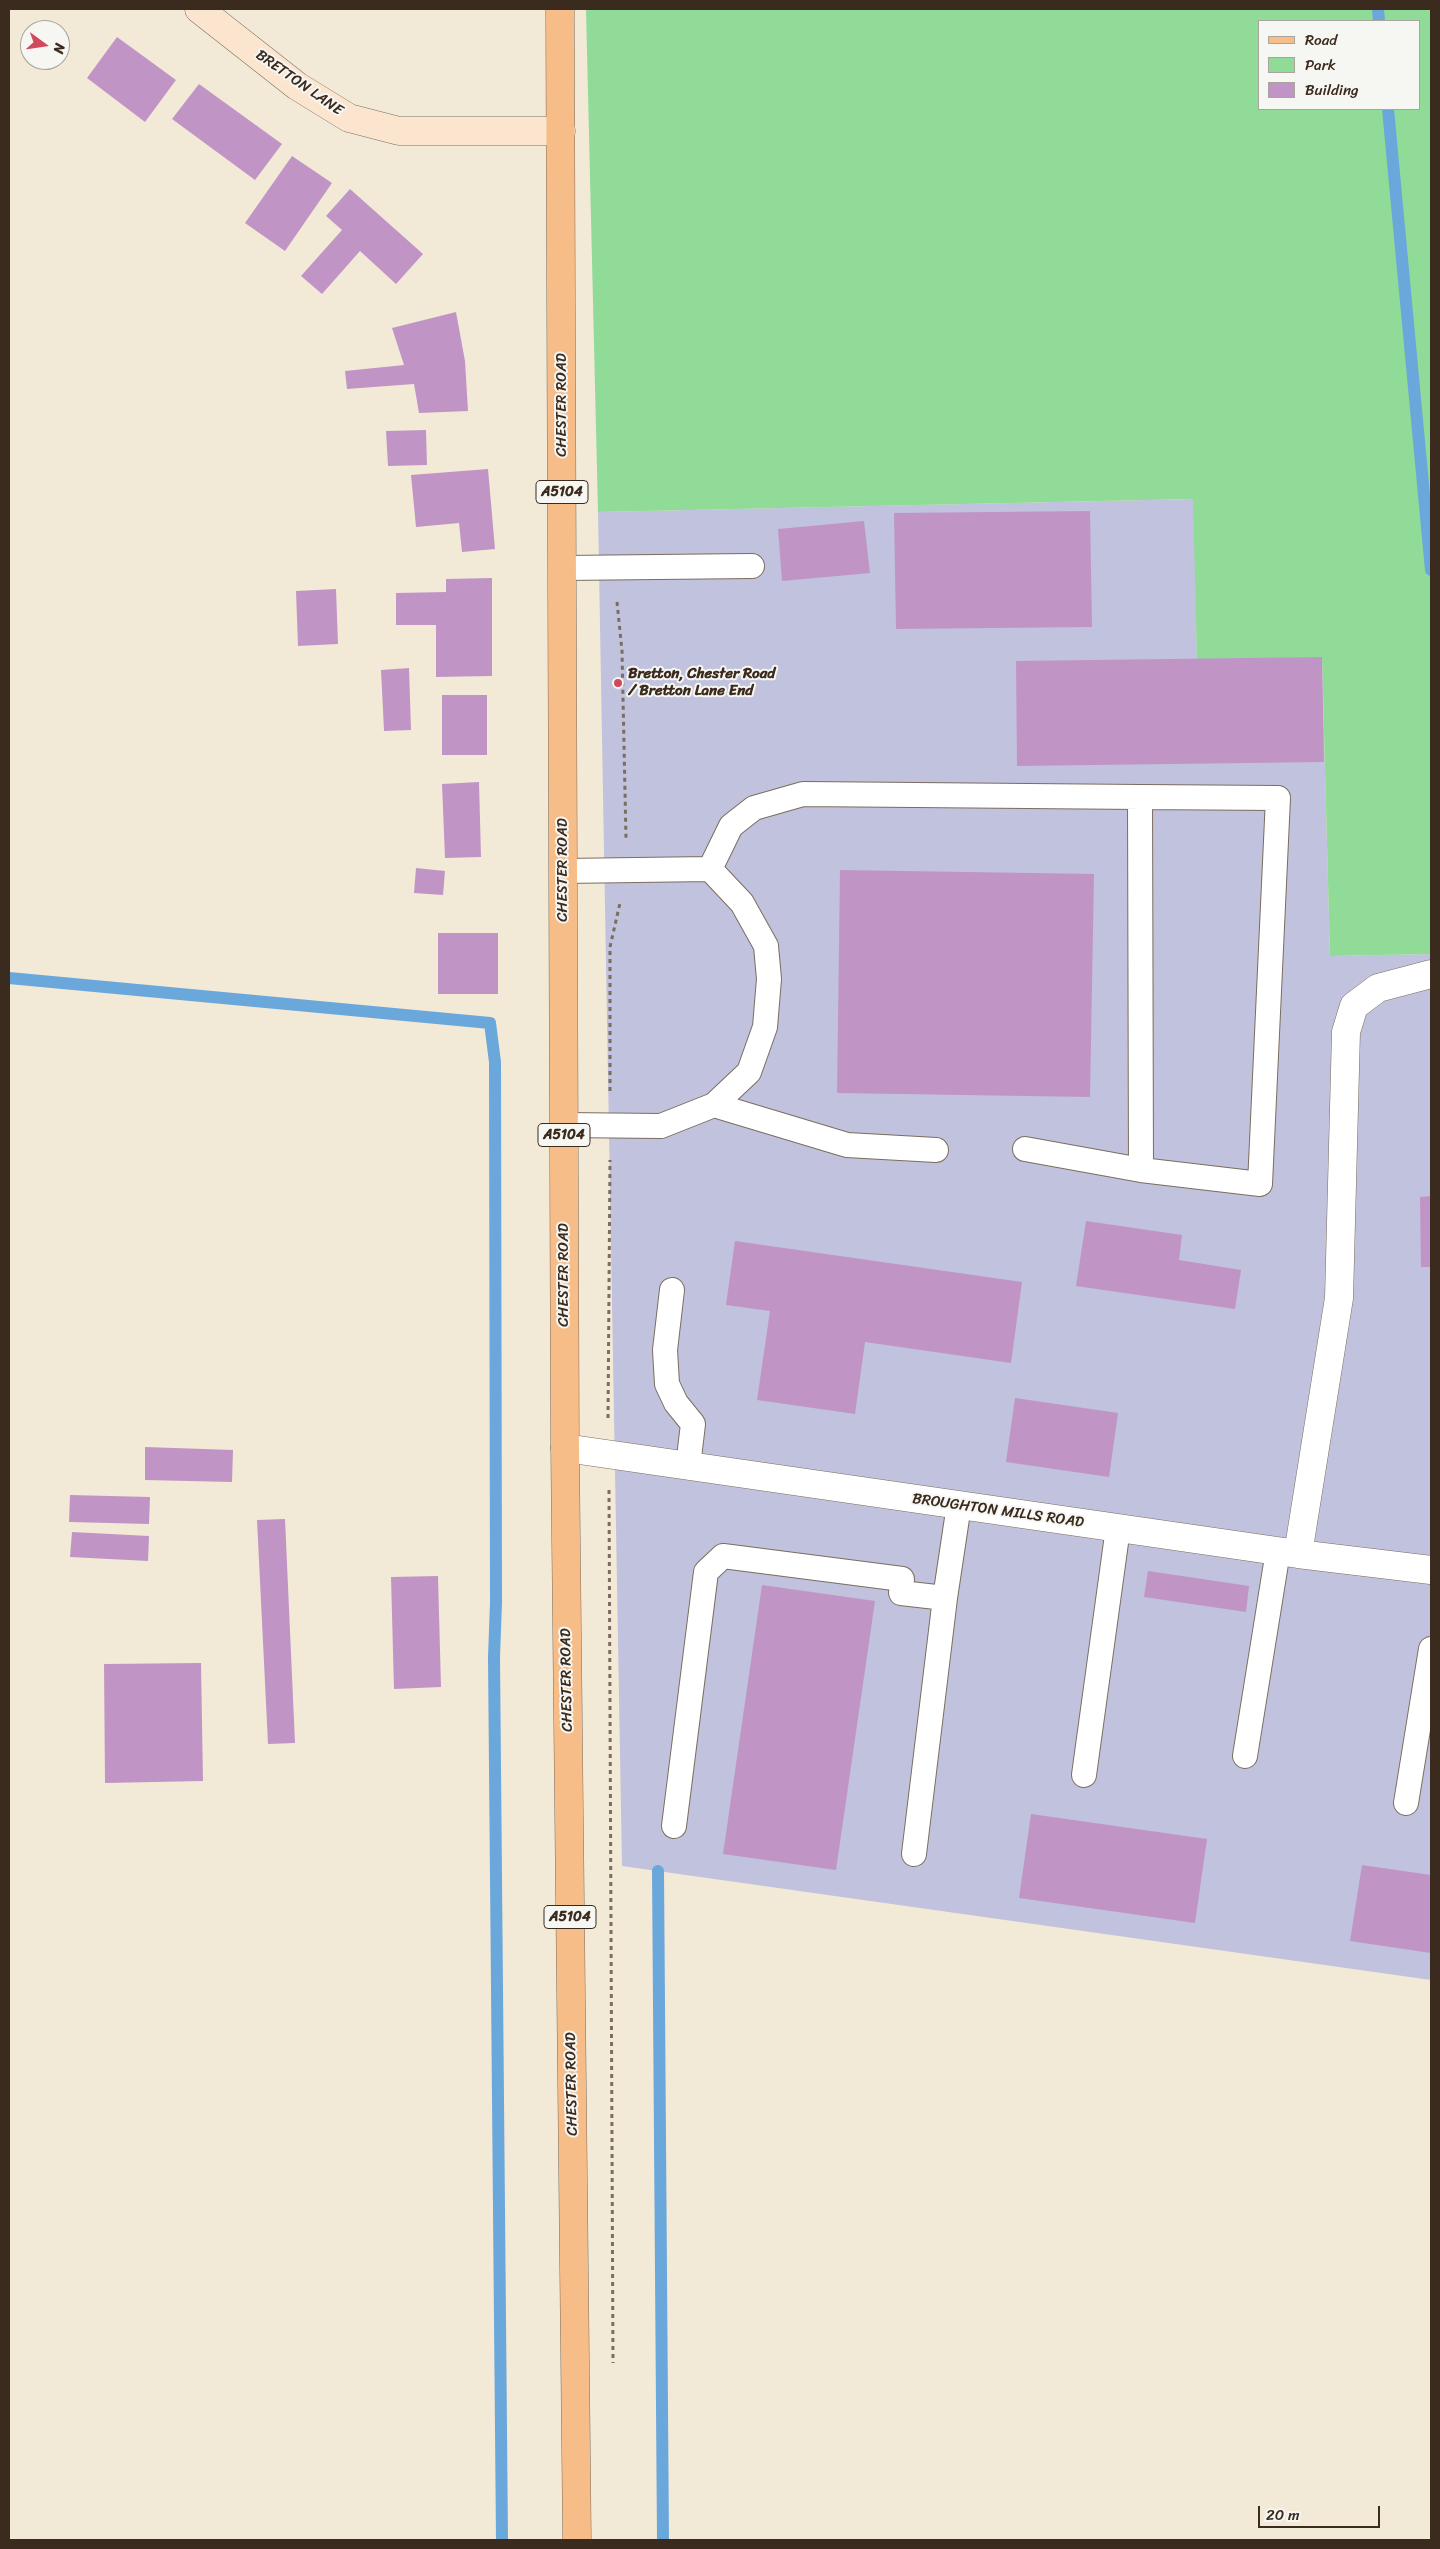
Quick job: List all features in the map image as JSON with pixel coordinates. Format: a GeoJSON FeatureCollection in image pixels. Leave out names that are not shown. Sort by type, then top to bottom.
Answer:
{"type":"FeatureCollection","features":[{"type":"Feature","properties":{"kind":"main road","name":"CHESTER ROAD"},"geometry":{"type":"LineString","coordinates":[[560,9],[565,1448],[577,2540]]}},
{"type":"Feature","properties":{"kind":"street","name":"BRETTON LANE"},"geometry":{"type":"LineString","coordinates":[[199,9],[297,86],[349,118],[399,131],[561,131]]}},
{"type":"Feature","properties":{"kind":"street"},"geometry":{"type":"LineString","coordinates":[[1288,1552],[1339,1298],[1346,1032],[1354,1006],[1378,988],[1431,974]]}},
{"type":"Feature","properties":{"kind":"street","name":"BROUGHTON MILLS ROAD"},"geometry":{"type":"LineString","coordinates":[[565,1448],[1288,1552],[1431,1570]]}},
{"type":"Feature","properties":{"kind":"lane"},"geometry":{"type":"LineString","coordinates":[[562,568],[752,566]]}},
{"type":"Feature","properties":{"kind":"lane"},"geometry":{"type":"LineString","coordinates":[[710,869],[731,826],[754,808],[802,794],[1278,798],[1260,1184],[1141,1170],[1025,1149]]}},
{"type":"Feature","properties":{"kind":"lane"},"geometry":{"type":"LineString","coordinates":[[1140,797],[1141,1170]]}},
{"type":"Feature","properties":{"kind":"lane"},"geometry":{"type":"LineString","coordinates":[[563,871],[710,869],[742,903],[766,946],[769,979],[765,1027],[749,1072],[714,1105],[661,1126],[564,1125]]}},
{"type":"Feature","properties":{"kind":"lane"},"geometry":{"type":"LineString","coordinates":[[714,1105],[847,1145],[936,1150]]}},
{"type":"Feature","properties":{"kind":"lane"},"geometry":{"type":"LineString","coordinates":[[672,1290],[665,1350],[667,1384],[676,1403],[693,1424],[688,1466]]}},
{"type":"Feature","properties":{"kind":"lane"},"geometry":{"type":"LineString","coordinates":[[914,1854],[945,1598],[959,1505]]}},
{"type":"Feature","properties":{"kind":"lane"},"geometry":{"type":"LineString","coordinates":[[1084,1775],[1118,1528]]}},
{"type":"Feature","properties":{"kind":"lane"},"geometry":{"type":"LineString","coordinates":[[1245,1756],[1288,1552]]}},
{"type":"Feature","properties":{"kind":"lane"},"geometry":{"type":"LineString","coordinates":[[674,1826],[706,1572],[723,1556],[902,1579],[901,1593],[945,1598]]}},
{"type":"Feature","properties":{"kind":"lane"},"geometry":{"type":"LineString","coordinates":[[1406,1803],[1431,1648]]}},
{"type":"Feature","properties":{"kind":"path"},"geometry":{"type":"LineString","coordinates":[[613,2372],[608,1454],[610,947],[627,870],[622,651],[614,568]]}},
{"type":"Feature","properties":{"kind":"shaded area"},"geometry":{"type":"Polygon","coordinates":[[[1194,499],[1197,662],[1322,657],[1330,956],[1431,954],[1431,1980],[622,1866],[598,512],[1194,499]]]}},
{"type":"Feature","properties":{"kind":"green space"},"geometry":{"type":"Polygon","coordinates":[[[586,9],[1431,9],[1431,954],[1330,956],[1322,657],[1197,662],[1193,499],[598,512],[586,9]]]}},
{"type":"Feature","properties":{"kind":"building"},"geometry":{"type":"Polygon","coordinates":[[[117,37],[176,80],[145,122],[87,78],[117,37]]]}},
{"type":"Feature","properties":{"kind":"building"},"geometry":{"type":"Polygon","coordinates":[[[199,84],[282,144],[255,180],[172,119],[199,84]]]}},
{"type":"Feature","properties":{"kind":"building"},"geometry":{"type":"Polygon","coordinates":[[[292,156],[332,183],[285,251],[245,223],[292,156]]]}},
{"type":"Feature","properties":{"kind":"building"},"geometry":{"type":"Polygon","coordinates":[[[350,189],[423,254],[396,284],[360,251],[322,294],[301,276],[342,230],[326,216],[350,189]]]}},
{"type":"Feature","properties":{"kind":"building"},"geometry":{"type":"Polygon","coordinates":[[[456,312],[465,361],[468,411],[419,413],[414,384],[347,389],[345,371],[404,365],[392,328],[456,312]]]}},
{"type":"Feature","properties":{"kind":"building"},"geometry":{"type":"Polygon","coordinates":[[[426,430],[427,465],[388,466],[386,431],[426,430]]]}},
{"type":"Feature","properties":{"kind":"building"},"geometry":{"type":"Polygon","coordinates":[[[488,469],[495,549],[462,552],[459,523],[416,527],[411,475],[488,469]]]}},
{"type":"Feature","properties":{"kind":"building"},"geometry":{"type":"Polygon","coordinates":[[[1090,511],[1092,627],[896,629],[894,513],[1090,511]]]}},
{"type":"Feature","properties":{"kind":"building"},"geometry":{"type":"Polygon","coordinates":[[[864,521],[870,573],[782,581],[778,529],[864,521]]]}},
{"type":"Feature","properties":{"kind":"building"},"geometry":{"type":"Polygon","coordinates":[[[492,578],[492,676],[436,677],[436,625],[396,625],[396,593],[446,592],[446,579],[492,578]]]}},
{"type":"Feature","properties":{"kind":"building"},"geometry":{"type":"Polygon","coordinates":[[[336,589],[338,644],[298,646],[296,591],[336,589]]]}},
{"type":"Feature","properties":{"kind":"building"},"geometry":{"type":"Polygon","coordinates":[[[1322,657],[1324,762],[1017,766],[1016,661],[1322,657]]]}},
{"type":"Feature","properties":{"kind":"building"},"geometry":{"type":"Polygon","coordinates":[[[409,668],[411,730],[384,731],[381,670],[409,668]]]}},
{"type":"Feature","properties":{"kind":"building"},"geometry":{"type":"Polygon","coordinates":[[[442,695],[487,695],[487,755],[442,755],[442,695]]]}},
{"type":"Feature","properties":{"kind":"building"},"geometry":{"type":"Polygon","coordinates":[[[479,782],[481,857],[445,858],[442,784],[479,782]]]}},
{"type":"Feature","properties":{"kind":"building"},"geometry":{"type":"Polygon","coordinates":[[[416,868],[445,871],[443,895],[414,893],[416,868]]]}},
{"type":"Feature","properties":{"kind":"building"},"geometry":{"type":"Polygon","coordinates":[[[840,870],[1094,874],[1090,1097],[837,1093],[840,870]]]}},
{"type":"Feature","properties":{"kind":"building"},"geometry":{"type":"Polygon","coordinates":[[[438,933],[498,933],[498,994],[438,994],[438,933]]]}},
{"type":"Feature","properties":{"kind":"building"},"geometry":{"type":"Polygon","coordinates":[[[1431,1196],[1431,1267],[1421,1267],[1420,1197],[1431,1196]]]}},
{"type":"Feature","properties":{"kind":"building"},"geometry":{"type":"Polygon","coordinates":[[[1086,1221],[1182,1235],[1179,1260],[1241,1270],[1235,1309],[1076,1286],[1086,1221]]]}},
{"type":"Feature","properties":{"kind":"building"},"geometry":{"type":"Polygon","coordinates":[[[735,1241],[1022,1282],[1011,1363],[865,1342],[855,1414],[757,1400],[770,1311],[726,1305],[735,1241]]]}},
{"type":"Feature","properties":{"kind":"building"},"geometry":{"type":"Polygon","coordinates":[[[1015,1398],[1118,1413],[1109,1477],[1006,1462],[1015,1398]]]}},
{"type":"Feature","properties":{"kind":"building"},"geometry":{"type":"Polygon","coordinates":[[[145,1447],[233,1450],[232,1482],[145,1480],[145,1447]]]}},
{"type":"Feature","properties":{"kind":"building"},"geometry":{"type":"Polygon","coordinates":[[[70,1495],[150,1497],[149,1524],[69,1522],[70,1495]]]}},
{"type":"Feature","properties":{"kind":"building"},"geometry":{"type":"Polygon","coordinates":[[[285,1519],[295,1743],[268,1744],[257,1520],[285,1519]]]}},
{"type":"Feature","properties":{"kind":"building"},"geometry":{"type":"Polygon","coordinates":[[[72,1532],[149,1536],[148,1561],[70,1557],[72,1532]]]}},
{"type":"Feature","properties":{"kind":"building"},"geometry":{"type":"Polygon","coordinates":[[[1148,1571],[1249,1586],[1246,1612],[1144,1597],[1148,1571]]]}},
{"type":"Feature","properties":{"kind":"building"},"geometry":{"type":"Polygon","coordinates":[[[438,1576],[441,1687],[394,1689],[391,1577],[438,1576]]]}},
{"type":"Feature","properties":{"kind":"building"},"geometry":{"type":"Polygon","coordinates":[[[762,1585],[875,1601],[836,1870],[723,1854],[762,1585]]]}},
{"type":"Feature","properties":{"kind":"building"},"geometry":{"type":"Polygon","coordinates":[[[201,1663],[203,1781],[105,1783],[104,1664],[201,1663]]]}},
{"type":"Feature","properties":{"kind":"building"},"geometry":{"type":"Polygon","coordinates":[[[1031,1814],[1207,1839],[1195,1923],[1019,1898],[1031,1814]]]}},
{"type":"Feature","properties":{"kind":"building"},"geometry":{"type":"Polygon","coordinates":[[[1362,1865],[1431,1875],[1431,1953],[1350,1941],[1362,1865]]]}},
{"type":"Feature","properties":{"kind":"waterway"},"geometry":{"type":"LineString","coordinates":[[1378,9],[1379,20]]}},
{"type":"Feature","properties":{"kind":"waterway"},"geometry":{"type":"LineString","coordinates":[[1388,110],[1431,570]]}},
{"type":"Feature","properties":{"kind":"waterway"},"geometry":{"type":"LineString","coordinates":[[9,978],[490,1023],[495,1062],[496,1603],[494,1657],[502,2540]]}},
{"type":"Feature","properties":{"kind":"waterway"},"geometry":{"type":"LineString","coordinates":[[658,1871],[663,2540]]}},
{"type":"Feature","properties":{"kind":"place","name":"Bretton, Chester Road / Bretton Lane End"},"geometry":{"type":"Point","coordinates":[618,683]}}]}
